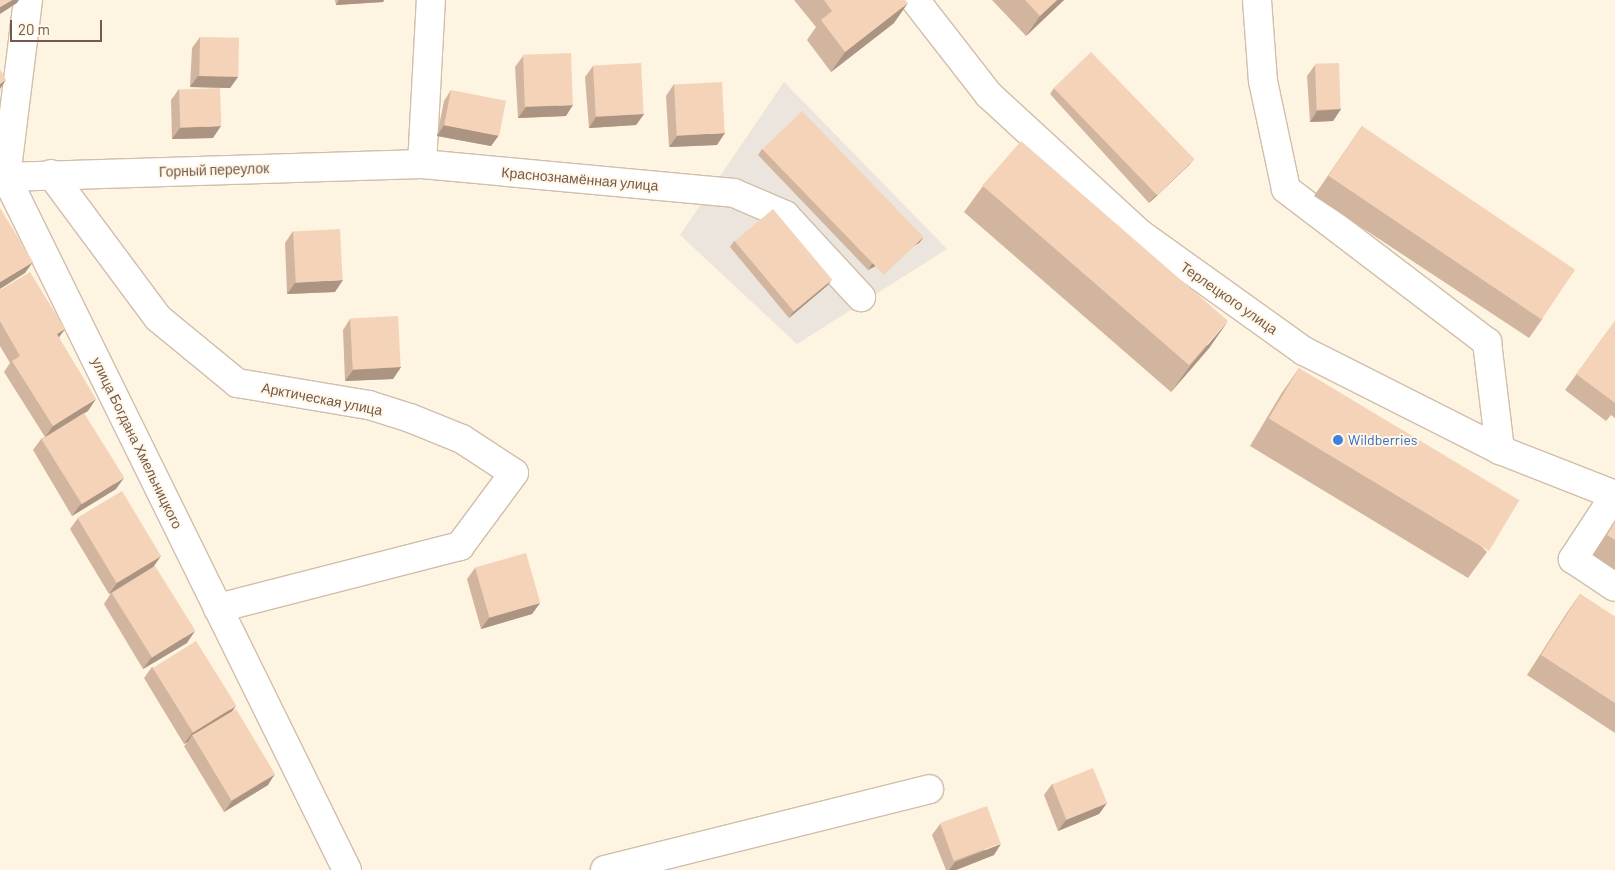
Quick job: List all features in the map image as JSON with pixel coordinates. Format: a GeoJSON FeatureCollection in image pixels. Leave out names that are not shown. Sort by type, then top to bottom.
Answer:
{"type":"FeatureCollection","features":[{"type":"Feature","properties":{"kind":"street"},"geometry":{"type":"LineString","coordinates":[[6,177],[28,0]]}},
{"type":"Feature","properties":{"kind":"street"},"geometry":{"type":"LineString","coordinates":[[422,164],[431,0]]}},
{"type":"Feature","properties":{"kind":"street","name":"Терлецкого улица"},"geometry":{"type":"LineString","coordinates":[[915,0],[990,95],[1139,233],[1304,350],[1500,450],[1615,495]]}},
{"type":"Feature","properties":{"kind":"street"},"geometry":{"type":"LineString","coordinates":[[1257,0],[1263,81],[1286,189],[1487,342],[1500,450]]}},
{"type":"Feature","properties":{"kind":"street","name":"Горный переулок"},"geometry":{"type":"LineString","coordinates":[[6,177],[50,174],[422,164]]}},
{"type":"Feature","properties":{"kind":"street","name":"Краснознамённая улица"},"geometry":{"type":"LineString","coordinates":[[422,164],[734,193],[785,214],[862,297]]}},
{"type":"Feature","properties":{"kind":"street","name":"Арктическая улица"},"geometry":{"type":"LineString","coordinates":[[50,174],[158,318],[237,383],[370,405],[410,418],[462,439],[514,473],[460,546],[218,608]]}},
{"type":"Feature","properties":{"kind":"street","name":"улица Богдана Хмельницкого"},"geometry":{"type":"LineString","coordinates":[[6,177],[346,870]]}},
{"type":"Feature","properties":{"kind":"street"},"geometry":{"type":"LineString","coordinates":[[1615,495],[1573,559],[1615,586]]}},
{"type":"Feature","properties":{"kind":"street"},"geometry":{"type":"LineString","coordinates":[[620,868],[929,788]]}},
{"type":"Feature","properties":{"kind":"shaded area"},"geometry":{"type":"Polygon","coordinates":[[[784,82],[947,249],[797,344],[680,235],[784,82]]]}},
{"type":"Feature","properties":{"kind":"building"},"geometry":{"type":"Polygon","coordinates":[[[0,0],[12,0],[0,7],[0,0]]]}},
{"type":"Feature","properties":{"kind":"building"},"geometry":{"type":"Polygon","coordinates":[[[824,0],[905,0],[908,3],[845,52],[821,20],[832,11],[824,0]]]}},
{"type":"Feature","properties":{"kind":"building"},"geometry":{"type":"Polygon","coordinates":[[[1025,0],[1057,0],[1040,16],[1025,0]]]}},
{"type":"Feature","properties":{"kind":"building"},"geometry":{"type":"Polygon","coordinates":[[[200,37],[239,38],[238,77],[199,76],[200,37]]]}},
{"type":"Feature","properties":{"kind":"building"},"geometry":{"type":"Polygon","coordinates":[[[1091,52],[1195,159],[1157,195],[1054,88],[1091,52]]]}},
{"type":"Feature","properties":{"kind":"building"},"geometry":{"type":"Polygon","coordinates":[[[571,53],[573,105],[525,107],[523,55],[571,53]]]}},
{"type":"Feature","properties":{"kind":"building"},"geometry":{"type":"Polygon","coordinates":[[[641,63],[644,114],[596,116],[593,66],[641,63]]]}},
{"type":"Feature","properties":{"kind":"building"},"geometry":{"type":"Polygon","coordinates":[[[1339,63],[1341,109],[1317,110],[1315,64],[1339,63]]]}},
{"type":"Feature","properties":{"kind":"building"},"geometry":{"type":"Polygon","coordinates":[[[0,69],[6,80],[0,84],[0,69]]]}},
{"type":"Feature","properties":{"kind":"building"},"geometry":{"type":"Polygon","coordinates":[[[722,82],[725,133],[677,135],[674,85],[722,82]]]}},
{"type":"Feature","properties":{"kind":"building"},"geometry":{"type":"Polygon","coordinates":[[[220,88],[221,126],[180,127],[179,89],[220,88]]]}},
{"type":"Feature","properties":{"kind":"building"},"geometry":{"type":"Polygon","coordinates":[[[451,90],[506,101],[499,136],[444,125],[451,90]]]}},
{"type":"Feature","properties":{"kind":"building"},"geometry":{"type":"Polygon","coordinates":[[[802,111],[924,237],[884,275],[762,149],[802,111]]]}},
{"type":"Feature","properties":{"kind":"building"},"geometry":{"type":"Polygon","coordinates":[[[1362,126],[1575,270],[1542,319],[1328,176],[1362,126]]]}},
{"type":"Feature","properties":{"kind":"building"},"geometry":{"type":"Polygon","coordinates":[[[1021,141],[1228,321],[1189,365],[982,186],[1021,141]]]}},
{"type":"Feature","properties":{"kind":"building"},"geometry":{"type":"Polygon","coordinates":[[[0,208],[33,262],[0,282],[0,208]]]}},
{"type":"Feature","properties":{"kind":"building"},"geometry":{"type":"Polygon","coordinates":[[[773,209],[832,279],[794,312],[735,241],[773,209]]]}},
{"type":"Feature","properties":{"kind":"building"},"geometry":{"type":"Polygon","coordinates":[[[340,229],[343,280],[296,282],[293,231],[340,229]]]}},
{"type":"Feature","properties":{"kind":"building"},"geometry":{"type":"Polygon","coordinates":[[[30,272],[65,329],[57,334],[96,399],[53,426],[12,361],[20,356],[0,321],[0,290],[30,272]]]}},
{"type":"Feature","properties":{"kind":"building"},"geometry":{"type":"Polygon","coordinates":[[[398,316],[401,367],[353,369],[350,319],[398,316]]]}},
{"type":"Feature","properties":{"kind":"building"},"geometry":{"type":"Polygon","coordinates":[[[1615,321],[1615,403],[1576,374],[1615,321]]]}},
{"type":"Feature","properties":{"kind":"building"},"geometry":{"type":"Polygon","coordinates":[[[1299,368],[1519,500],[1489,551],[1269,419],[1299,368]]]}},
{"type":"Feature","properties":{"kind":"building"},"geometry":{"type":"Polygon","coordinates":[[[84,413],[124,477],[82,504],[42,439],[84,413]]]}},
{"type":"Feature","properties":{"kind":"building"},"geometry":{"type":"Polygon","coordinates":[[[122,491],[161,556],[117,583],[77,518],[122,491]]]}},
{"type":"Feature","properties":{"kind":"building"},"geometry":{"type":"Polygon","coordinates":[[[1615,522],[1615,540],[1607,535],[1615,522]]]}},
{"type":"Feature","properties":{"kind":"building"},"geometry":{"type":"Polygon","coordinates":[[[526,553],[540,603],[489,618],[475,568],[526,553]]]}},
{"type":"Feature","properties":{"kind":"building"},"geometry":{"type":"Polygon","coordinates":[[[155,566],[195,630],[152,657],[112,593],[155,566]]]}},
{"type":"Feature","properties":{"kind":"building"},"geometry":{"type":"Polygon","coordinates":[[[1580,594],[1615,617],[1615,703],[1541,655],[1580,594]]]}},
{"type":"Feature","properties":{"kind":"building"},"geometry":{"type":"Polygon","coordinates":[[[196,641],[236,705],[193,732],[153,668],[196,641]]]}},
{"type":"Feature","properties":{"kind":"building"},"geometry":{"type":"Polygon","coordinates":[[[236,709],[275,774],[231,800],[192,735],[236,709]]]}},
{"type":"Feature","properties":{"kind":"building"},"geometry":{"type":"Polygon","coordinates":[[[1093,768],[1107,803],[1066,820],[1052,784],[1093,768]]]}},
{"type":"Feature","properties":{"kind":"building"},"geometry":{"type":"Polygon","coordinates":[[[987,806],[1001,844],[954,861],[940,823],[987,806]]]}},
{"type":"Feature","properties":{"kind":"place","name":"Wildberries"},"geometry":{"type":"Point","coordinates":[1338,440]}}]}
